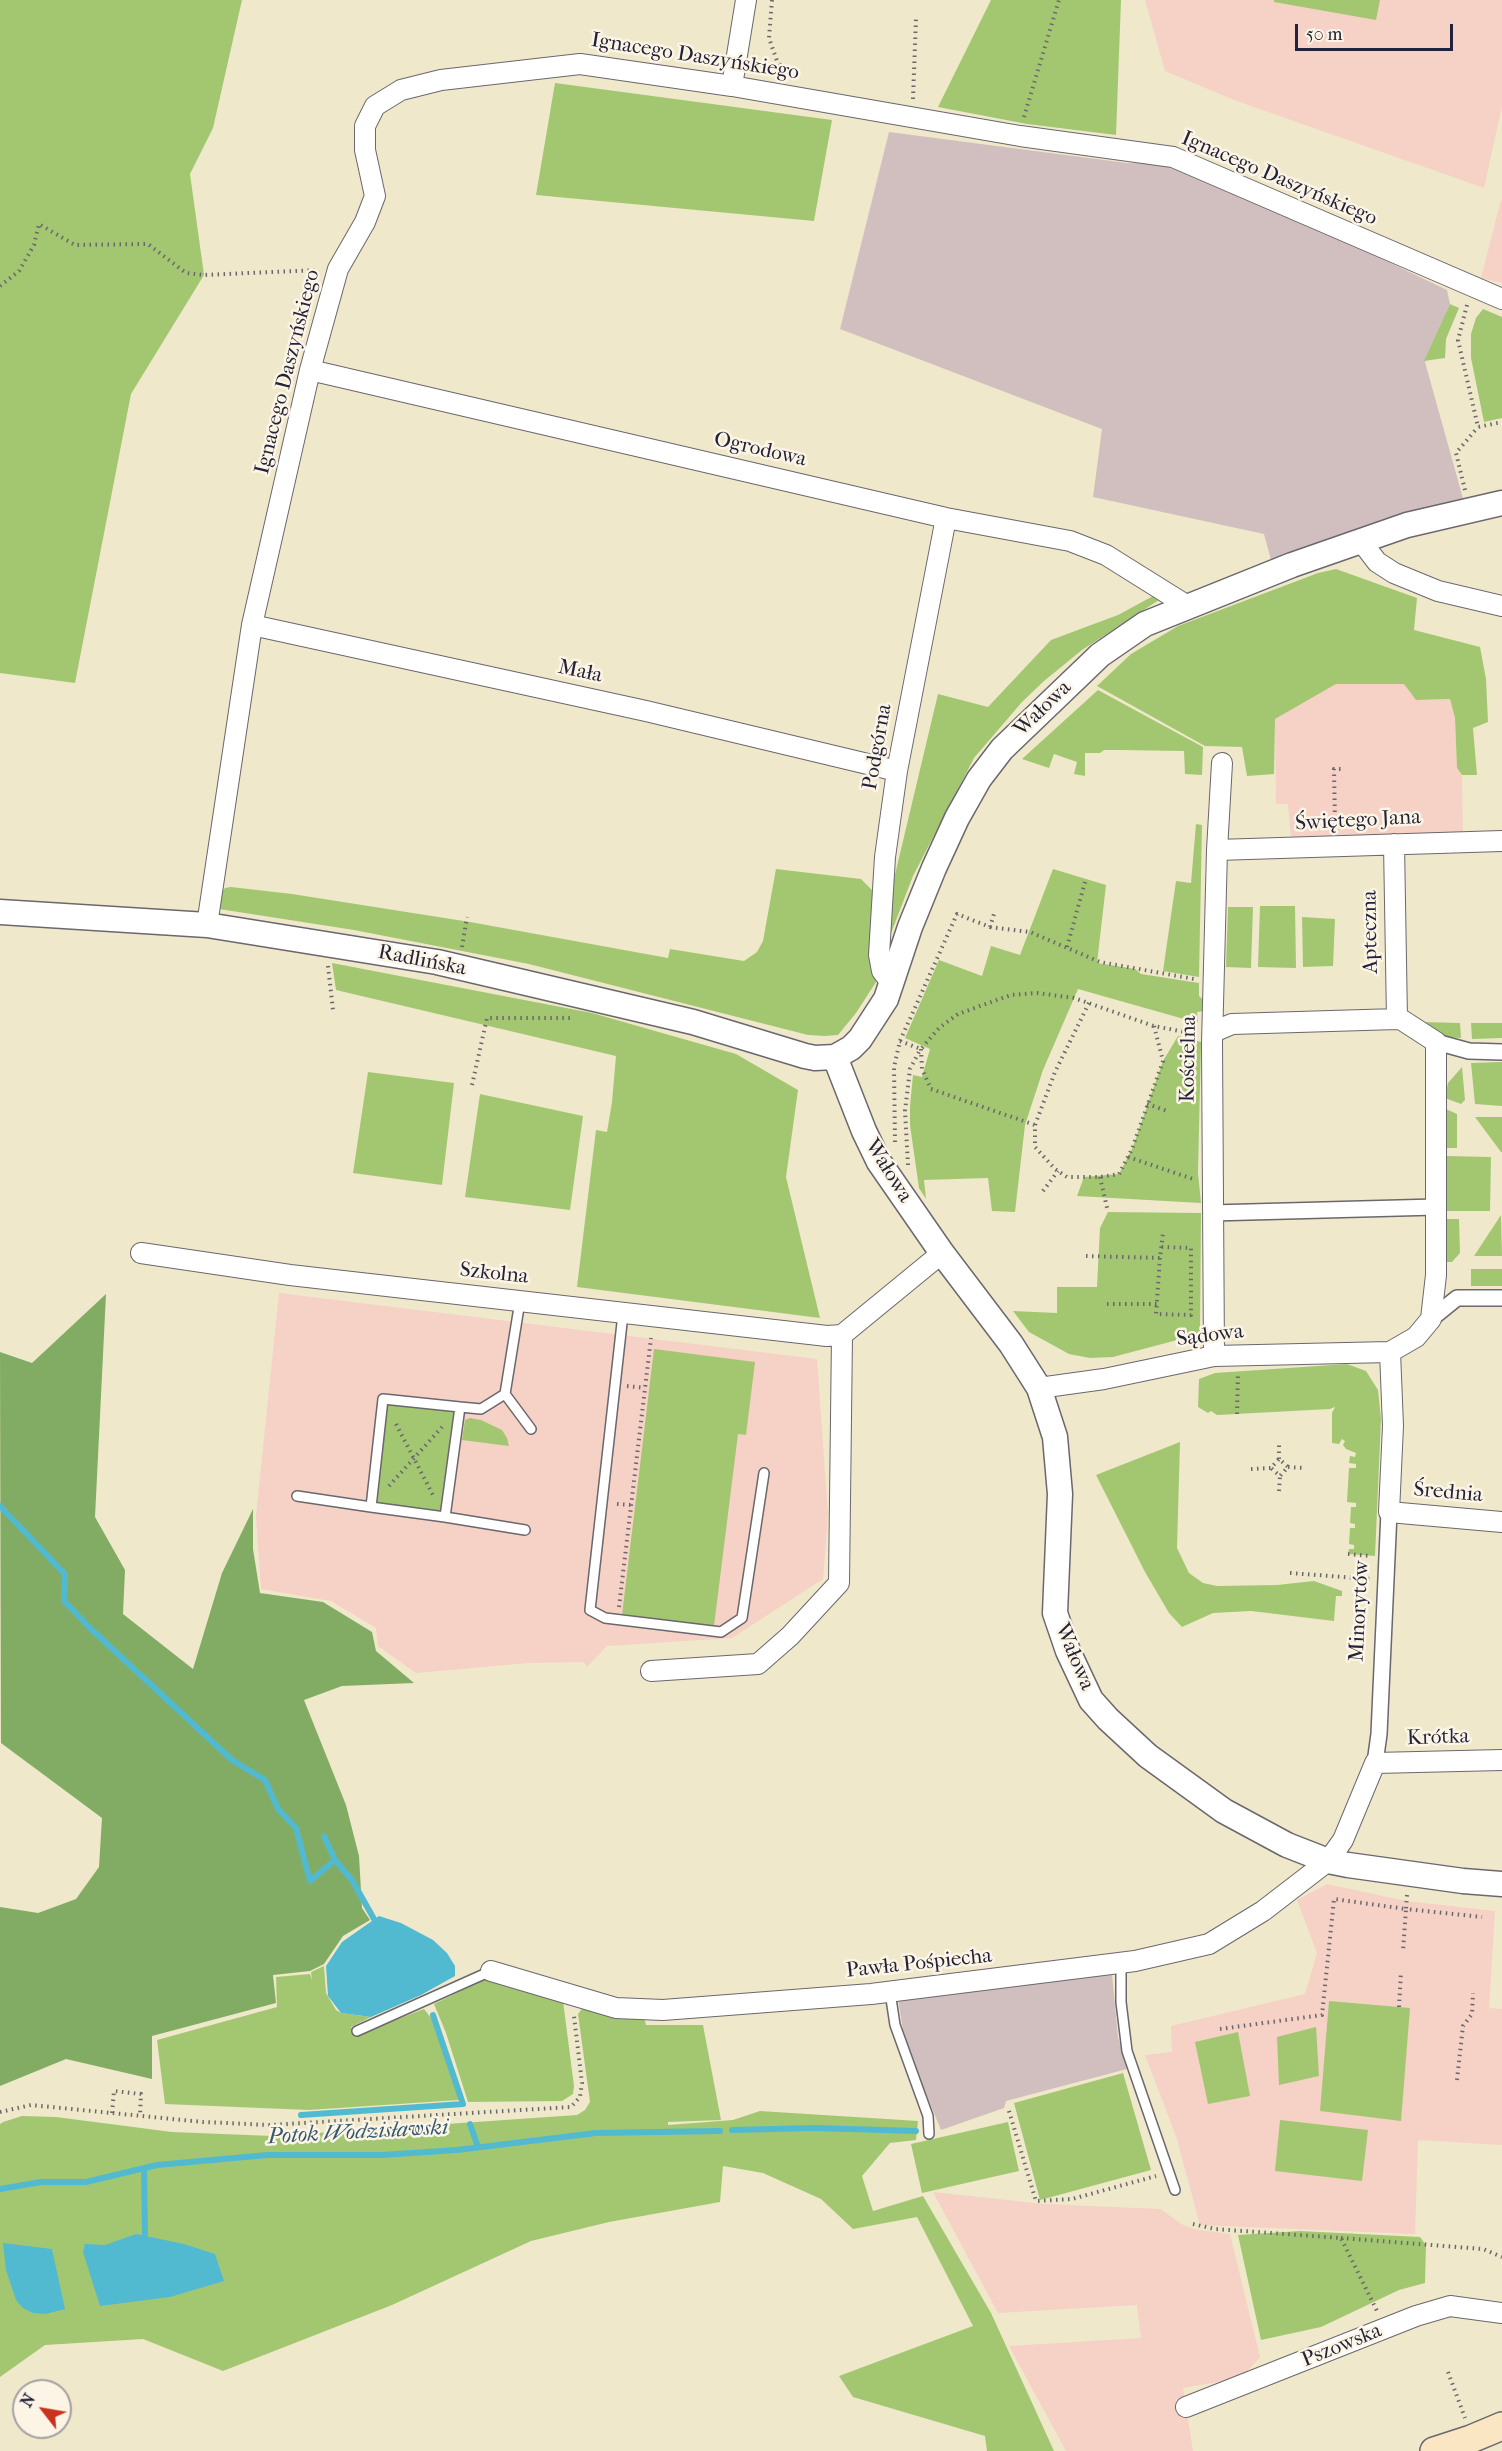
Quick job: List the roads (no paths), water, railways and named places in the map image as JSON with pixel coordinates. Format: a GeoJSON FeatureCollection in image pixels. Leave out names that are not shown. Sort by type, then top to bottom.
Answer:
{"type":"FeatureCollection","features":[{"type":"Feature","properties":{"kind":"main road"},"geometry":{"type":"LineString","coordinates":[[1434,2451],[1502,2426]]}},
{"type":"Feature","properties":{"kind":"street"},"geometry":{"type":"LineString","coordinates":[[732,86],[746,0]]}},
{"type":"Feature","properties":{"kind":"street","name":"Ignacego Daszyńskiego"},"geometry":{"type":"LineString","coordinates":[[207,925],[252,625],[310,370],[338,269],[365,222],[375,196],[365,150],[365,126],[375,106],[401,90],[441,80],[580,64],[732,86],[1020,136],[1173,157],[1502,299]]}},
{"type":"Feature","properties":{"kind":"street","name":"Ogrodowa"},"geometry":{"type":"LineString","coordinates":[[310,370],[946,518],[1070,541],[1106,555],[1186,605]]}},
{"type":"Feature","properties":{"kind":"street","name":"Wałowa"},"geometry":{"type":"LineString","coordinates":[[1502,503],[1407,525],[1186,605],[1145,624],[1100,655],[996,756],[979,779],[952,828],[910,927],[886,999],[860,1039],[851,1048],[835,1057],[864,1131],[879,1162],[942,1253],[1011,1344],[1039,1388],[1055,1437],[1060,1494],[1055,1613],[1068,1651],[1092,1700],[1108,1719],[1148,1756],[1201,1795],[1265,1834],[1328,1860],[1463,1881],[1502,1884]]}},
{"type":"Feature","properties":{"kind":"street","name":"Podgórna"},"geometry":{"type":"LineString","coordinates":[[892,984],[882,971],[879,955],[885,857],[897,771],[946,518]]}},
{"type":"Feature","properties":{"kind":"street"},"geometry":{"type":"LineString","coordinates":[[1360,541],[1377,562],[1395,573],[1438,591],[1502,606]]}},
{"type":"Feature","properties":{"kind":"street","name":"Mała"},"geometry":{"type":"LineString","coordinates":[[252,625],[646,711],[897,771]]}},
{"type":"Feature","properties":{"kind":"street","name":"Kościelna"},"geometry":{"type":"LineString","coordinates":[[1214,1356],[1212,1213],[1205,1033],[1222,763]]}},
{"type":"Feature","properties":{"kind":"street","name":"Świętego Jana"},"geometry":{"type":"LineString","coordinates":[[1217,850],[1502,841]]}},
{"type":"Feature","properties":{"kind":"street","name":"Apteczna"},"geometry":{"type":"LineString","coordinates":[[1394,844],[1397,1019]]}},
{"type":"Feature","properties":{"kind":"street","name":"Radlińska"},"geometry":{"type":"LineString","coordinates":[[0,912],[207,925],[437,962],[693,1022],[805,1056],[835,1057]]}},
{"type":"Feature","properties":{"kind":"street"},"geometry":{"type":"LineString","coordinates":[[1205,1033],[1232,1024],[1397,1019],[1436,1042],[1469,1051],[1502,1052]]}},
{"type":"Feature","properties":{"kind":"street"},"geometry":{"type":"LineString","coordinates":[[1431,1319],[1436,1275],[1436,1042]]}},
{"type":"Feature","properties":{"kind":"street"},"geometry":{"type":"LineString","coordinates":[[1212,1213],[1436,1207]]}},
{"type":"Feature","properties":{"kind":"street","name":"Szkolna"},"geometry":{"type":"LineString","coordinates":[[141,1253],[290,1275],[623,1314],[827,1336],[842,1335]]}},
{"type":"Feature","properties":{"kind":"street"},"geometry":{"type":"LineString","coordinates":[[651,1671],[758,1664],[790,1636],[840,1583],[842,1335],[942,1253]]}},
{"type":"Feature","properties":{"kind":"street"},"geometry":{"type":"LineString","coordinates":[[1390,1352],[1416,1337],[1431,1319],[1457,1298],[1502,1298]]}},
{"type":"Feature","properties":{"kind":"street","name":"Sądowa"},"geometry":{"type":"LineString","coordinates":[[1039,1388],[1104,1379],[1214,1356],[1390,1352]]}},
{"type":"Feature","properties":{"kind":"street","name":"Minorytów"},"geometry":{"type":"LineString","coordinates":[[1328,1860],[1343,1840],[1375,1763],[1379,1734],[1393,1426],[1390,1352]]}},
{"type":"Feature","properties":{"kind":"street","name":"Średnia"},"geometry":{"type":"LineString","coordinates":[[1389,1512],[1502,1522]]}},
{"type":"Feature","properties":{"kind":"street","name":"Krótka"},"geometry":{"type":"LineString","coordinates":[[1375,1763],[1502,1760]]}},
{"type":"Feature","properties":{"kind":"street","name":"Pawła Pośpiecha"},"geometry":{"type":"LineString","coordinates":[[491,1971],[616,2008],[663,2010],[891,1992],[1121,1963],[1209,1944],[1263,1911],[1328,1860]]}},
{"type":"Feature","properties":{"kind":"street","name":"Pszowska"},"geometry":{"type":"LineString","coordinates":[[1186,2407],[1416,2316],[1450,2306],[1502,2313]]}},
{"type":"Feature","properties":{"kind":"lane"},"geometry":{"type":"LineString","coordinates":[[520,1301],[505,1394],[531,1429]]}},
{"type":"Feature","properties":{"kind":"lane"},"geometry":{"type":"LineString","coordinates":[[623,1314],[590,1610],[605,1618],[720,1632],[742,1618],[764,1473]]}},
{"type":"Feature","properties":{"kind":"lane"},"geometry":{"type":"LineString","coordinates":[[371,1507],[383,1399],[481,1409],[505,1394]]}},
{"type":"Feature","properties":{"kind":"lane"},"geometry":{"type":"LineString","coordinates":[[445,1517],[460,1407]]}},
{"type":"Feature","properties":{"kind":"lane"},"geometry":{"type":"LineString","coordinates":[[297,1496],[525,1530]]}},
{"type":"Feature","properties":{"kind":"lane"},"geometry":{"type":"LineString","coordinates":[[1121,1963],[1121,2002],[1127,2051],[1174,2190]]}},
{"type":"Feature","properties":{"kind":"lane"},"geometry":{"type":"LineString","coordinates":[[357,2031],[491,1971]]}},
{"type":"Feature","properties":{"kind":"lane"},"geometry":{"type":"LineString","coordinates":[[891,1992],[895,2025],[928,2116],[929,2134]]}},
{"type":"Feature","properties":{"kind":"water"},"geometry":{"type":"Polygon","coordinates":[[[379,1916],[401,1923],[433,1940],[447,1953],[455,1966],[455,1976],[421,1995],[371,2017],[341,2013],[328,1996],[326,1966],[342,1942],[379,1916]]]}},
{"type":"Feature","properties":{"kind":"water"},"geometry":{"type":"Polygon","coordinates":[[[136,2234],[184,2244],[215,2254],[224,2281],[170,2297],[100,2306],[83,2252],[85,2244],[105,2245],[136,2234]]]}},
{"type":"Feature","properties":{"kind":"water"},"geometry":{"type":"Polygon","coordinates":[[[3,2243],[52,2249],[65,2309],[46,2314],[33,2313],[23,2308],[16,2300],[6,2270],[3,2243]]]}},
{"type":"Feature","properties":{"kind":"waterway"},"geometry":{"type":"LineString","coordinates":[[0,1506],[65,1574],[64,1601],[91,1629],[232,1760],[265,1780],[278,1809],[296,1828],[310,1881],[335,1860]]}},
{"type":"Feature","properties":{"kind":"waterway"},"geometry":{"type":"LineString","coordinates":[[324,1836],[335,1860],[352,1880],[374,1919]]}},
{"type":"Feature","properties":{"kind":"waterway"},"geometry":{"type":"LineString","coordinates":[[301,2115],[463,2104],[433,2015]]}},
{"type":"Feature","properties":{"kind":"waterway"},"geometry":{"type":"LineString","coordinates":[[470,2124],[478,2147]]}},
{"type":"Feature","properties":{"kind":"waterway","name":"Potok Wodzisławski"},"geometry":{"type":"LineString","coordinates":[[732,2130],[814,2128],[916,2131]]}},
{"type":"Feature","properties":{"kind":"waterway","name":"Potok Wodzisławski"},"geometry":{"type":"LineString","coordinates":[[0,2189],[41,2182],[86,2182],[157,2165],[268,2155],[382,2155],[457,2150],[596,2133],[720,2131]]}},
{"type":"Feature","properties":{"kind":"waterway"},"geometry":{"type":"LineString","coordinates":[[144,2168],[145,2236]]}}]}
